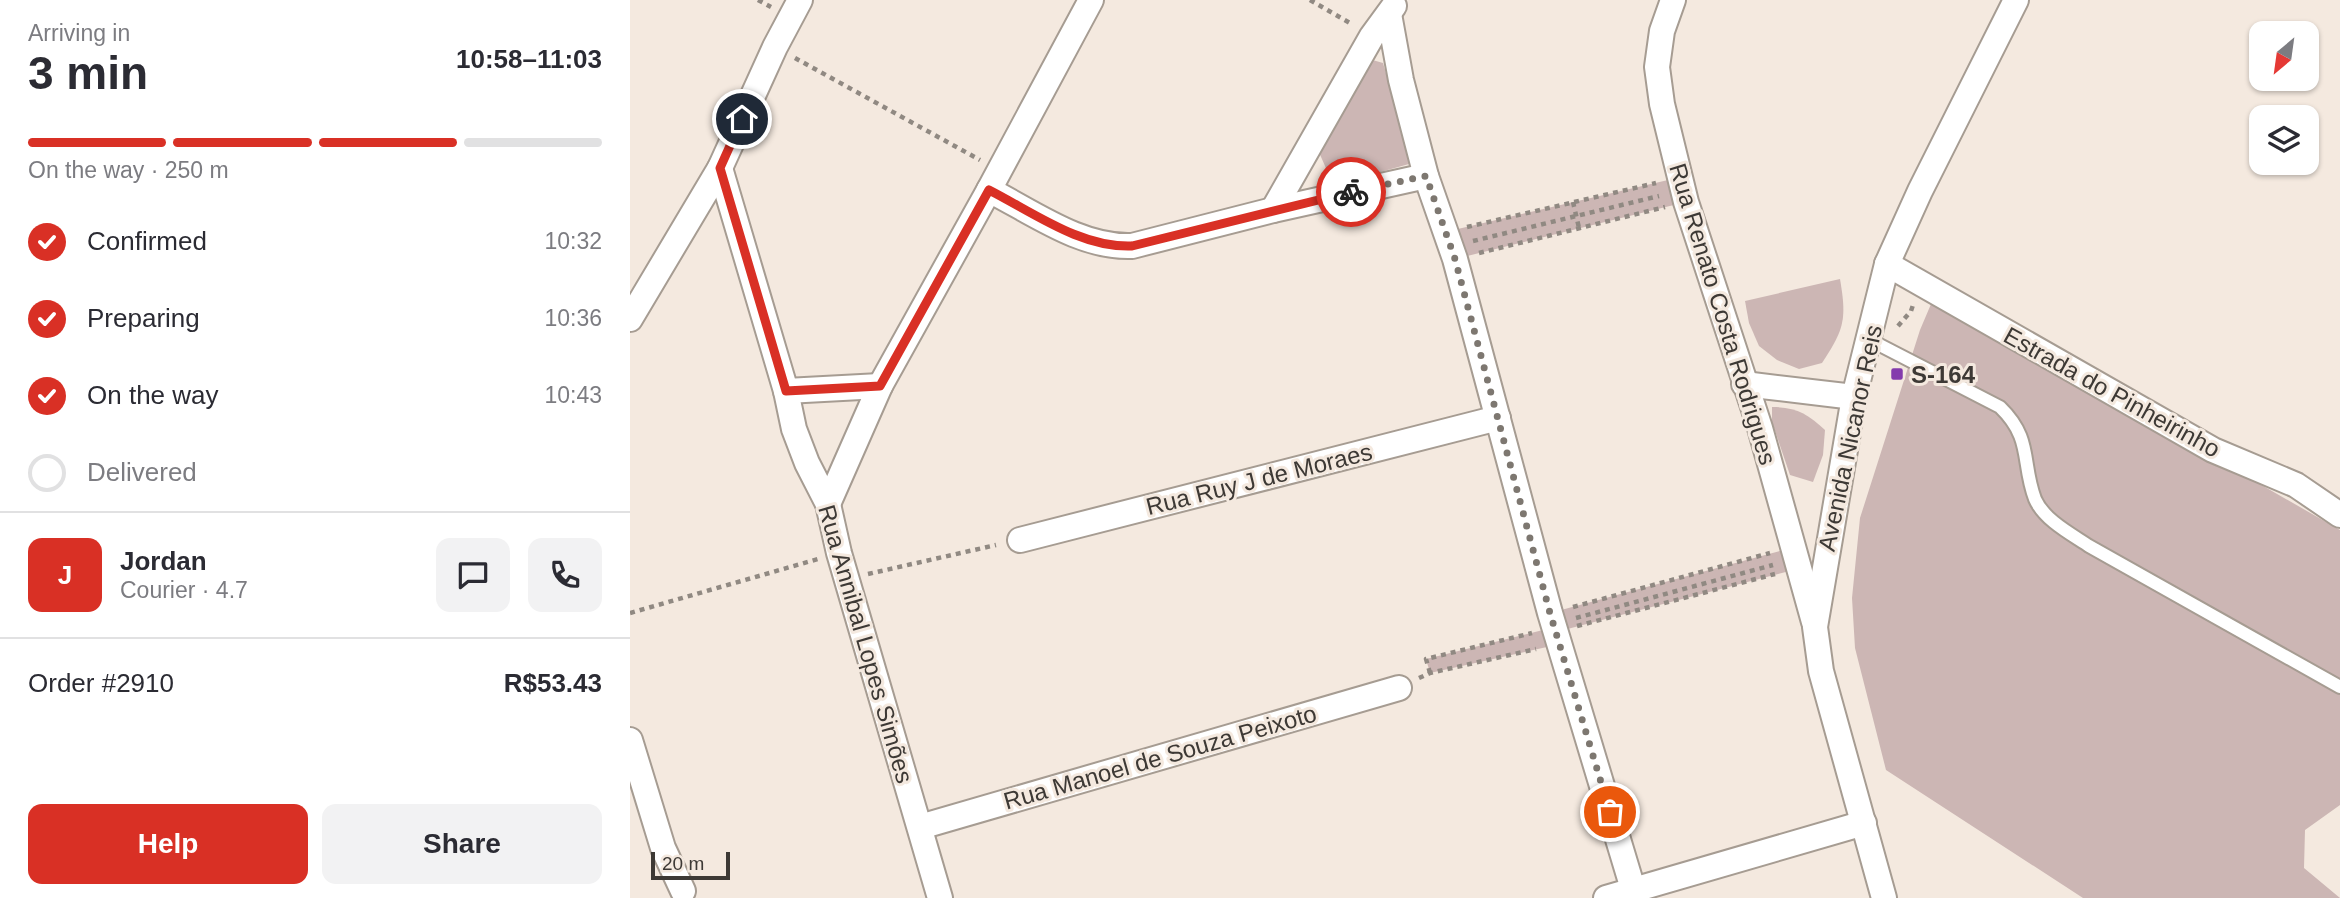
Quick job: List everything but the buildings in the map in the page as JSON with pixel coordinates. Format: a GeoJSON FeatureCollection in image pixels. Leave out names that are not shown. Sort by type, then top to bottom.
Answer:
{"type":"FeatureCollection","features":[{"type":"Feature","properties":{"kind":"street"},"geometry":{"type":"LineString","coordinates":[[630,319],[720,168],[775,47],[800,0]]}},
{"type":"Feature","properties":{"kind":"street"},"geometry":{"type":"LineString","coordinates":[[828,504],[880,386],[1091,0]]}},
{"type":"Feature","properties":{"kind":"street","name":"Rua Renato Costa Rodrigues"},"geometry":{"type":"LineString","coordinates":[[1673,0],[1661,31],[1657,67],[1662,104],[1683,190],[1760,428],[1815,627]]}},
{"type":"Feature","properties":{"kind":"street","name":"Avenida Nicanor Reis"},"geometry":{"type":"LineString","coordinates":[[1884,898],[1821,670],[1815,627],[1854,397],[1880,346],[1887,264],[1920,191],[2016,0]]}},
{"type":"Feature","properties":{"kind":"street"},"geometry":{"type":"LineString","coordinates":[[1273,210],[1372,36],[1393,7]]}},
{"type":"Feature","properties":{"kind":"street"},"geometry":{"type":"LineString","coordinates":[[1393,7],[1406,100],[1426,176],[1450,246],[1498,418],[1552,629],[1633,889]]}},
{"type":"Feature","properties":{"kind":"street","name":"Rua Annibal Lopes Simões"},"geometry":{"type":"LineString","coordinates":[[720,168],[786,391],[794,429],[807,463],[828,504],[839,553],[940,898]]}},
{"type":"Feature","properties":{"kind":"street"},"geometry":{"type":"LineString","coordinates":[[994,180],[1090,242],[1113,247],[1132,246],[1273,210],[1426,176]]}},
{"type":"Feature","properties":{"kind":"street","name":"Estrada do Pinheirinho"},"geometry":{"type":"LineString","coordinates":[[1887,264],[2213,450],[2296,485],[2340,515]]}},
{"type":"Feature","properties":{"kind":"street"},"geometry":{"type":"LineString","coordinates":[[1744,384],[1854,397]]}},
{"type":"Feature","properties":{"kind":"street"},"geometry":{"type":"LineString","coordinates":[[786,391],[880,386]]}},
{"type":"Feature","properties":{"kind":"street","name":"Rua Ruy J de Moraes"},"geometry":{"type":"LineString","coordinates":[[1020,540],[1498,418]]}},
{"type":"Feature","properties":{"kind":"street","name":"Rua Manoel de Souza Peixoto"},"geometry":{"type":"LineString","coordinates":[[920,827],[1399,688]]}},
{"type":"Feature","properties":{"kind":"street"},"geometry":{"type":"LineString","coordinates":[[630,740],[663,848],[683,891]]}},
{"type":"Feature","properties":{"kind":"street"},"geometry":{"type":"LineString","coordinates":[[1606,898],[1864,823]]}},
{"type":"Feature","properties":{"kind":"lane"},"geometry":{"type":"LineString","coordinates":[[1880,346],[2000,407],[2015,421],[2022,435],[2036,500],[2057,525],[2089,546],[2340,687]]}},
{"type":"Feature","properties":{"kind":"path"},"geometry":{"type":"LineString","coordinates":[[1310,0],[1372,36]]}},
{"type":"Feature","properties":{"kind":"path"},"geometry":{"type":"LineString","coordinates":[[775,47],[994,180]]}},
{"type":"Feature","properties":{"kind":"path"},"geometry":{"type":"LineString","coordinates":[[1450,246],[1573,202],[1683,190]]}},
{"type":"Feature","properties":{"kind":"path"},"geometry":{"type":"LineString","coordinates":[[1450,246],[1683,190]]}},
{"type":"Feature","properties":{"kind":"path"},"geometry":{"type":"LineString","coordinates":[[1450,246],[1579,228],[1683,190]]}},
{"type":"Feature","properties":{"kind":"path"},"geometry":{"type":"LineString","coordinates":[[1573,202],[1579,228]]}},
{"type":"Feature","properties":{"kind":"path"},"geometry":{"type":"LineString","coordinates":[[1880,346],[1911,312],[1920,284]]}},
{"type":"Feature","properties":{"kind":"path"},"geometry":{"type":"LineString","coordinates":[[847,579],[1020,540]]}},
{"type":"Feature","properties":{"kind":"path"},"geometry":{"type":"LineString","coordinates":[[630,613],[839,553]]}},
{"type":"Feature","properties":{"kind":"path"},"geometry":{"type":"LineString","coordinates":[[1399,688],[1430,673],[1552,629],[1794,558]]}},
{"type":"Feature","properties":{"kind":"path"},"geometry":{"type":"LineString","coordinates":[[1430,673],[1426,659],[1552,629],[1794,558]]}},
{"type":"Feature","properties":{"kind":"path"},"geometry":{"type":"LineString","coordinates":[[1552,629],[1794,558]]}},
{"type":"Feature","properties":{"kind":"shaded area"},"geometry":{"type":"Polygon","coordinates":[[[1369,59],[1383,63],[1411,160],[1409,164],[1337,184],[1332,182],[1318,150],[1369,59]]]}},
{"type":"Feature","properties":{"kind":"shaded area"},"geometry":{"type":"Polygon","coordinates":[[[1681,177],[1686,202],[1455,259],[1445,232],[1681,177]]]}},
{"type":"Feature","properties":{"kind":"shaded area"},"geometry":{"type":"Polygon","coordinates":[[[1840,279],[1842,324],[1822,363],[1799,369],[1777,360],[1759,346],[1749,323],[1745,301],[1840,279]]]}},
{"type":"Feature","properties":{"kind":"shaded area"},"geometry":{"type":"Polygon","coordinates":[[[1934,297],[2340,530],[2340,805],[2305,830],[2304,868],[2340,898],[2083,898],[1886,770],[1855,648],[1852,598],[1860,518],[1920,330],[1934,297]]]}},
{"type":"Feature","properties":{"kind":"shaded area"},"geometry":{"type":"Polygon","coordinates":[[[1772,407],[1801,412],[1825,430],[1823,455],[1813,482],[1790,475],[1772,422],[1772,407]]]}},
{"type":"Feature","properties":{"kind":"shaded area"},"geometry":{"type":"Polygon","coordinates":[[[1791,548],[1797,569],[1556,632],[1550,613],[1791,548]]]}},
{"type":"Feature","properties":{"kind":"shaded area"},"geometry":{"type":"Polygon","coordinates":[[[1543,630],[1547,647],[1430,673],[1426,659],[1543,630]]]}},
{"type":"Feature","properties":{"kind":"way so far"},"geometry":{"type":"LineString","coordinates":[[1351,192],[1426,176],[1455,259],[1550,613],[1610,812]]}},
{"type":"Feature","properties":{"kind":"place","name":"S-164"},"geometry":{"type":"Point","coordinates":[1897,374]}},
{"type":"Feature","properties":{"kind":"route"},"geometry":{"type":"LineString","coordinates":[[742,119],[720,168],[786,391],[880,386],[989,190],[1090,242],[1113,247],[1132,246],[1351,192]]}}]}
